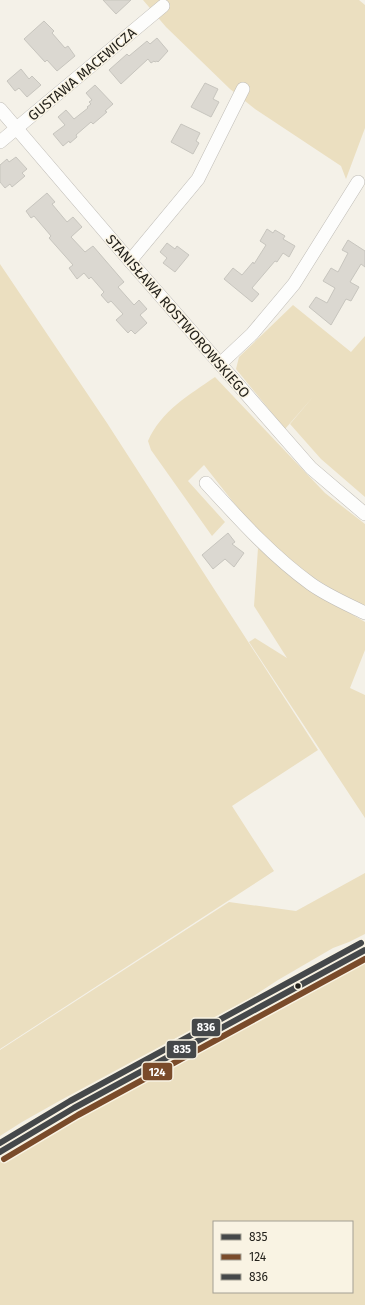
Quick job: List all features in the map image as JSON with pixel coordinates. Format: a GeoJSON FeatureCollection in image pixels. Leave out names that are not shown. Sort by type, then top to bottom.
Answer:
{"type":"FeatureCollection","features":[{"type":"Feature","properties":{"kind":"street","name":"GUSTAWA MACEWICZA"},"geometry":{"type":"LineString","coordinates":[[0,142],[163,6]]}},
{"type":"Feature","properties":{"kind":"street"},"geometry":{"type":"LineString","coordinates":[[130,261],[198,179],[243,89]]}},
{"type":"Feature","properties":{"kind":"street","name":"STANISŁAWA ROSTWOROWSKIEGO"},"geometry":{"type":"LineString","coordinates":[[0,109],[130,261],[311,468],[365,514]]}},
{"type":"Feature","properties":{"kind":"street"},"geometry":{"type":"LineString","coordinates":[[220,364],[252,334],[294,284],[358,182]]}},
{"type":"Feature","properties":{"kind":"street"},"geometry":{"type":"LineString","coordinates":[[206,483],[259,540],[292,569],[328,594],[365,614]]}},
{"type":"Feature","properties":{"kind":"street"},"geometry":{"type":"LineString","coordinates":[[0,1152],[74,1108],[365,950]]}},
{"type":"Feature","properties":{"kind":"shaded area"},"geometry":{"type":"Polygon","coordinates":[[[143,0],[359,0],[365,5],[365,128],[346,179],[341,166],[255,109],[230,89],[166,27],[143,0]]]}},
{"type":"Feature","properties":{"kind":"shaded area"},"geometry":{"type":"Polygon","coordinates":[[[0,264],[107,423],[318,750],[232,806],[274,871],[0,1049],[0,264]]]}},
{"type":"Feature","properties":{"kind":"shaded area"},"geometry":{"type":"Polygon","coordinates":[[[293,305],[351,352],[365,336],[365,497],[321,459],[290,424],[313,397],[285,429],[236,369],[239,357],[293,305]]]}},
{"type":"Feature","properties":{"kind":"shaded area"},"geometry":{"type":"Polygon","coordinates":[[[215,377],[325,493],[365,524],[365,606],[335,591],[311,576],[266,540],[241,512],[204,465],[188,481],[225,522],[212,536],[151,450],[148,441],[160,421],[177,404],[215,377]]]}},
{"type":"Feature","properties":{"kind":"shaded area"},"geometry":{"type":"Polygon","coordinates":[[[258,548],[312,591],[365,622],[365,650],[350,688],[365,695],[365,818],[249,642],[255,638],[287,658],[254,606],[258,548]]]}},
{"type":"Feature","properties":{"kind":"shaded area"},"geometry":{"type":"Polygon","coordinates":[[[365,873],[365,934],[333,948],[252,997],[61,1100],[0,1136],[0,1050],[229,902],[296,911],[365,873]]]}},
{"type":"Feature","properties":{"kind":"shaded area"},"geometry":{"type":"Polygon","coordinates":[[[365,958],[365,1305],[0,1305],[0,1160],[61,1123],[365,958]]]}},
{"type":"Feature","properties":{"kind":"building"},"geometry":{"type":"Polygon","coordinates":[[[103,0],[131,0],[116,14],[103,0]]]}},
{"type":"Feature","properties":{"kind":"building"},"geometry":{"type":"Polygon","coordinates":[[[44,21],[54,31],[52,33],[65,48],[68,46],[75,56],[57,71],[47,60],[45,62],[24,39],[44,21]]]}},
{"type":"Feature","properties":{"kind":"building"},"geometry":{"type":"Polygon","coordinates":[[[157,38],[168,51],[158,62],[154,61],[151,63],[148,59],[121,84],[109,70],[127,54],[129,56],[147,41],[150,44],[157,38]]]}},
{"type":"Feature","properties":{"kind":"building"},"geometry":{"type":"Polygon","coordinates":[[[21,69],[29,79],[32,76],[41,85],[27,97],[19,88],[15,91],[7,81],[21,69]]]}},
{"type":"Feature","properties":{"kind":"building"},"geometry":{"type":"Polygon","coordinates":[[[205,83],[218,89],[213,99],[219,102],[211,117],[191,107],[205,83]]]}},
{"type":"Feature","properties":{"kind":"building"},"geometry":{"type":"Polygon","coordinates":[[[95,85],[113,104],[105,111],[107,112],[93,124],[91,122],[76,135],[77,137],[70,143],[69,141],[63,146],[53,134],[65,125],[58,117],[66,110],[74,119],[88,108],[87,107],[91,104],[89,102],[92,100],[86,93],[95,85]]]}},
{"type":"Feature","properties":{"kind":"building"},"geometry":{"type":"Polygon","coordinates":[[[181,124],[200,133],[196,141],[199,143],[193,154],[171,142],[181,124]]]}},
{"type":"Feature","properties":{"kind":"building"},"geometry":{"type":"Polygon","coordinates":[[[16,157],[27,169],[22,173],[25,176],[12,187],[10,184],[5,188],[0,182],[0,165],[7,159],[9,162],[16,157]]]}},
{"type":"Feature","properties":{"kind":"building"},"geometry":{"type":"Polygon","coordinates":[[[47,193],[55,202],[52,204],[67,222],[73,217],[82,227],[71,237],[85,252],[93,246],[124,282],[118,287],[134,305],[139,300],[147,309],[140,315],[147,323],[135,334],[131,330],[128,333],[116,320],[123,314],[111,301],[108,303],[101,295],[104,292],[91,277],[89,279],[84,273],[77,279],[69,268],[73,265],[49,238],[51,236],[34,216],[31,218],[26,211],[47,193]]]}},
{"type":"Feature","properties":{"kind":"building"},"geometry":{"type":"Polygon","coordinates":[[[267,229],[273,233],[275,230],[285,236],[283,239],[295,246],[289,257],[283,253],[277,262],[275,261],[252,288],[259,294],[252,302],[224,279],[233,268],[242,275],[253,262],[254,264],[266,245],[260,241],[267,229]]]}},
{"type":"Feature","properties":{"kind":"building"},"geometry":{"type":"Polygon","coordinates":[[[348,240],[365,251],[365,267],[361,264],[350,282],[359,287],[351,301],[346,299],[331,325],[309,307],[316,297],[327,303],[335,288],[323,281],[331,268],[338,272],[348,253],[342,250],[348,240]]]}},
{"type":"Feature","properties":{"kind":"building"},"geometry":{"type":"Polygon","coordinates":[[[167,243],[175,249],[177,246],[189,255],[175,272],[163,263],[167,258],[160,252],[167,243]]]}},
{"type":"Feature","properties":{"kind":"building"},"geometry":{"type":"Polygon","coordinates":[[[228,533],[235,542],[232,544],[244,553],[234,567],[225,559],[213,569],[202,555],[228,533]]]}},
{"type":"Feature","properties":{"kind":"transit line","name":"836"},"geometry":{"type":"LineString","coordinates":[[0,1143],[70,1101],[361,943]]}},
{"type":"Feature","properties":{"kind":"transit line","name":"835"},"geometry":{"type":"LineString","coordinates":[[0,1152],[74,1108],[365,950]]}},
{"type":"Feature","properties":{"kind":"transit line","name":"124"},"geometry":{"type":"LineString","coordinates":[[4,1159],[78,1115],[365,959]]}}]}
